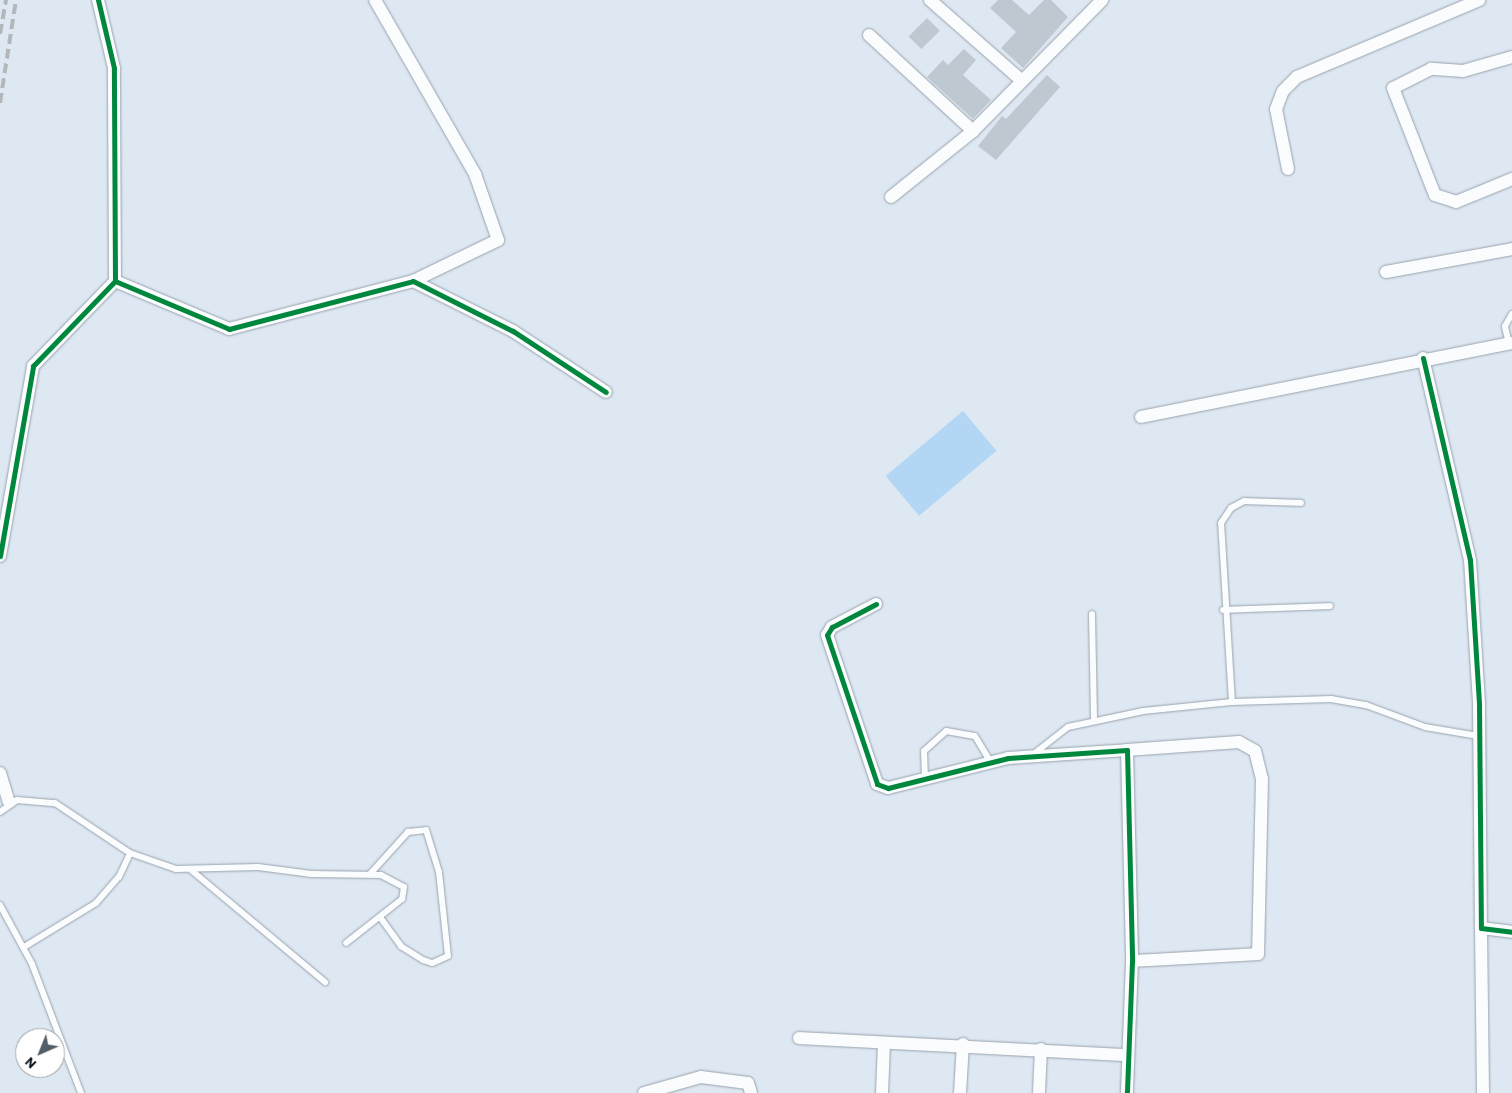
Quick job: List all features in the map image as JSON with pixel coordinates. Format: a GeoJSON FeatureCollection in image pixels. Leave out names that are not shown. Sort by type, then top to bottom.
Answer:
{"type":"FeatureCollection","features":[{"type":"Feature","properties":{"kind":"street"},"geometry":{"type":"LineString","coordinates":[[0,556],[33,366],[115,281],[114,68],[98,0]]}},
{"type":"Feature","properties":{"kind":"street"},"geometry":{"type":"LineString","coordinates":[[115,281],[229,329],[413,281],[498,240],[475,174],[374,0]]}},
{"type":"Feature","properties":{"kind":"street"},"geometry":{"type":"LineString","coordinates":[[930,0],[1020,79]]}},
{"type":"Feature","properties":{"kind":"street"},"geometry":{"type":"LineString","coordinates":[[890,197],[973,131],[1020,79],[1102,0]]}},
{"type":"Feature","properties":{"kind":"street"},"geometry":{"type":"LineString","coordinates":[[1288,169],[1276,109],[1283,91],[1297,77],[1479,0]]}},
{"type":"Feature","properties":{"kind":"street"},"geometry":{"type":"LineString","coordinates":[[868,35],[973,131]]}},
{"type":"Feature","properties":{"kind":"street"},"geometry":{"type":"LineString","coordinates":[[1512,57],[1464,71],[1431,69],[1393,88],[1435,195],[1456,202],[1512,179]]}},
{"type":"Feature","properties":{"kind":"street"},"geometry":{"type":"LineString","coordinates":[[1386,272],[1512,249]]}},
{"type":"Feature","properties":{"kind":"street"},"geometry":{"type":"LineString","coordinates":[[413,281],[513,330],[606,392]]}},
{"type":"Feature","properties":{"kind":"street"},"geometry":{"type":"LineString","coordinates":[[1141,416],[1423,358],[1511,343]]}},
{"type":"Feature","properties":{"kind":"street"},"geometry":{"type":"LineString","coordinates":[[1423,358],[1470,560],[1478,736],[1483,1093]]}},
{"type":"Feature","properties":{"kind":"street"},"geometry":{"type":"LineString","coordinates":[[876,604],[832,628],[827,635],[877,784],[888,788],[926,780],[990,761],[1030,756],[1239,742],[1255,751],[1262,779],[1258,954],[1132,961]]}},
{"type":"Feature","properties":{"kind":"street"},"geometry":{"type":"LineString","coordinates":[[1127,750],[1132,961],[1127,1093]]}},
{"type":"Feature","properties":{"kind":"street"},"geometry":{"type":"LineString","coordinates":[[0,773],[4,807]]}},
{"type":"Feature","properties":{"kind":"street"},"geometry":{"type":"LineString","coordinates":[[1481,928],[1512,932]]}},
{"type":"Feature","properties":{"kind":"street"},"geometry":{"type":"LineString","coordinates":[[799,1038],[884,1043],[963,1044],[1127,1055]]}},
{"type":"Feature","properties":{"kind":"street"},"geometry":{"type":"LineString","coordinates":[[882,1093],[884,1043]]}},
{"type":"Feature","properties":{"kind":"street"},"geometry":{"type":"LineString","coordinates":[[960,1093],[963,1044]]}},
{"type":"Feature","properties":{"kind":"street"},"geometry":{"type":"LineString","coordinates":[[1039,1093],[1041,1049]]}},
{"type":"Feature","properties":{"kind":"street"},"geometry":{"type":"LineString","coordinates":[[644,1093],[700,1077],[749,1088]]}},
{"type":"Feature","properties":{"kind":"lane"},"geometry":{"type":"LineString","coordinates":[[1511,343],[1505,326],[1512,314]]}},
{"type":"Feature","properties":{"kind":"lane"},"geometry":{"type":"LineString","coordinates":[[1232,702],[1223,610],[1225,514],[1244,501],[1300,503]]}},
{"type":"Feature","properties":{"kind":"lane"},"geometry":{"type":"LineString","coordinates":[[1223,610],[1330,606]]}},
{"type":"Feature","properties":{"kind":"lane"},"geometry":{"type":"LineString","coordinates":[[1092,614],[1094,720]]}},
{"type":"Feature","properties":{"kind":"lane"},"geometry":{"type":"LineString","coordinates":[[1030,756],[1068,727],[1094,720],[1232,702],[1331,699],[1366,705],[1424,727],[1478,736]]}},
{"type":"Feature","properties":{"kind":"lane"},"geometry":{"type":"LineString","coordinates":[[926,780],[924,751],[946,731],[975,736],[990,761]]}},
{"type":"Feature","properties":{"kind":"lane"},"geometry":{"type":"LineString","coordinates":[[4,807],[27,799],[55,803],[130,853],[190,870],[258,867],[312,874],[381,874],[404,887],[402,899],[381,918],[346,943]]}},
{"type":"Feature","properties":{"kind":"lane"},"geometry":{"type":"LineString","coordinates":[[370,874],[408,832],[426,830],[439,872],[448,956],[432,963],[423,960],[401,946],[381,918]]}},
{"type":"Feature","properties":{"kind":"lane"},"geometry":{"type":"LineString","coordinates":[[24,947],[96,903],[118,877],[130,853]]}},
{"type":"Feature","properties":{"kind":"lane"},"geometry":{"type":"LineString","coordinates":[[190,870],[325,982]]}},
{"type":"Feature","properties":{"kind":"lane"},"geometry":{"type":"LineString","coordinates":[[0,905],[24,947],[81,1093]]}},
{"type":"Feature","properties":{"kind":"shaded area"},"geometry":{"type":"Polygon","coordinates":[[[963,411],[996,451],[919,516],[886,476],[963,411]]]}},
{"type":"Feature","properties":{"kind":"building"},"geometry":{"type":"Polygon","coordinates":[[[998,0],[1012,0],[1029,15],[1044,0],[1051,0],[1068,17],[1023,68],[1001,48],[1016,32],[990,8],[998,0]]]}},
{"type":"Feature","properties":{"kind":"building"},"geometry":{"type":"Polygon","coordinates":[[[927,18],[940,31],[921,49],[909,36],[927,18]]]}},
{"type":"Feature","properties":{"kind":"building"},"geometry":{"type":"Polygon","coordinates":[[[964,49],[976,60],[963,75],[991,100],[973,119],[927,77],[943,60],[948,65],[964,49]]]}},
{"type":"Feature","properties":{"kind":"building"},"geometry":{"type":"Polygon","coordinates":[[[1047,75],[1060,87],[996,160],[978,146],[1002,116],[1006,119],[1047,75]]]}},
{"type":"Feature","properties":{"kind":"railway"},"geometry":{"type":"LineString","coordinates":[[0,34],[6,0]]}},
{"type":"Feature","properties":{"kind":"railway"},"geometry":{"type":"LineString","coordinates":[[0,103],[16,0]]}},
{"type":"Feature","properties":{"kind":"cycle path"},"geometry":{"type":"LineString","coordinates":[[0,556],[33,366],[115,281],[114,68],[98,0]]}},
{"type":"Feature","properties":{"kind":"cycle path"},"geometry":{"type":"LineString","coordinates":[[115,281],[229,329],[413,281],[513,331],[606,392]]}},
{"type":"Feature","properties":{"kind":"cycle path"},"geometry":{"type":"LineString","coordinates":[[1423,358],[1470,560],[1479,705],[1481,928],[1512,932]]}},
{"type":"Feature","properties":{"kind":"cycle path"},"geometry":{"type":"LineString","coordinates":[[876,604],[832,627],[827,635],[877,784],[888,788],[1008,758],[1127,750],[1132,961],[1127,1093]]}}]}
